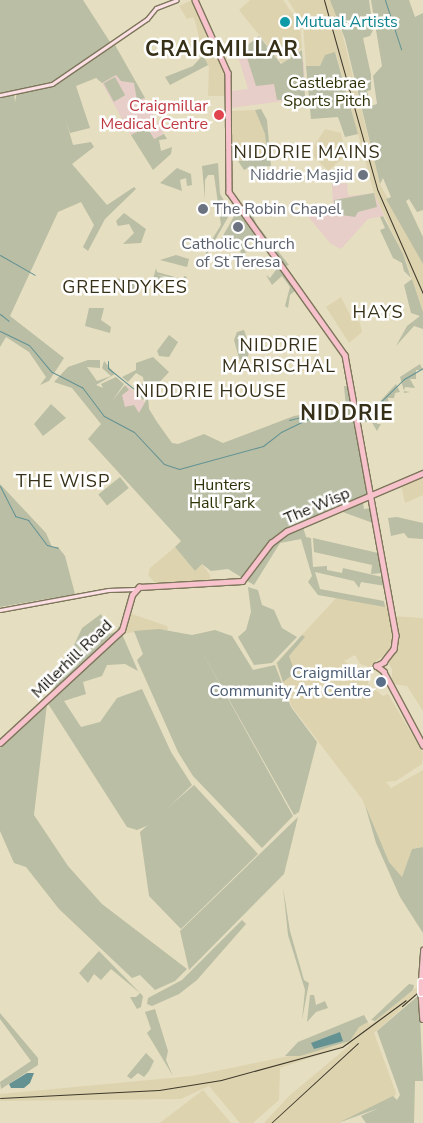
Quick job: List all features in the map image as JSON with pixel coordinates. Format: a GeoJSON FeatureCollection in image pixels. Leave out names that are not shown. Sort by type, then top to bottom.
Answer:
{"type":"FeatureCollection","features":[{"type":"Feature","properties":{"kind":"main road"},"geometry":{"type":"LineString","coordinates":[[195,0],[228,73],[229,192],[344,351],[396,635],[394,649],[384,662],[376,666],[384,672],[423,745]]}},
{"type":"Feature","properties":{"kind":"main road","name":"The Wisp"},"geometry":{"type":"LineString","coordinates":[[136,589],[145,586],[242,581],[271,543],[287,531],[423,474]]}},
{"type":"Feature","properties":{"kind":"main road","name":"Millerhill Road"},"geometry":{"type":"LineString","coordinates":[[0,743],[118,635],[136,589]]}},
{"type":"Feature","properties":{"kind":"main road"},"geometry":{"type":"LineString","coordinates":[[384,662],[388,667],[384,672]]}},
{"type":"Feature","properties":{"kind":"main road"},"geometry":{"type":"LineString","coordinates":[[423,950],[421,981],[423,1019]]}},
{"type":"Feature","properties":{"kind":"street"},"geometry":{"type":"LineString","coordinates":[[0,96],[52,84],[147,19],[156,8],[177,0]]}},
{"type":"Feature","properties":{"kind":"street"},"geometry":{"type":"LineString","coordinates":[[0,610],[108,590],[136,589]]}},
{"type":"Feature","properties":{"kind":"shaded area"},"geometry":{"type":"Polygon","coordinates":[[[192,0],[222,61],[227,96],[208,96],[209,67],[195,39],[199,37],[195,21],[193,17],[187,19],[179,6],[192,0]]]}},
{"type":"Feature","properties":{"kind":"shaded area"},"geometry":{"type":"Polygon","coordinates":[[[250,0],[283,0],[300,25],[302,48],[282,63],[239,10],[250,0]]]}},
{"type":"Feature","properties":{"kind":"shaded area"},"geometry":{"type":"Polygon","coordinates":[[[288,0],[330,0],[339,21],[380,184],[423,264],[423,312],[406,261],[374,193],[336,53],[325,55],[320,66],[306,66],[303,24],[288,0]]]}},
{"type":"Feature","properties":{"kind":"shaded area"},"geometry":{"type":"Polygon","coordinates":[[[259,36],[281,64],[304,62],[305,98],[231,108],[231,91],[248,89],[237,53],[259,36]]]}},
{"type":"Feature","properties":{"kind":"shaded area"},"geometry":{"type":"Polygon","coordinates":[[[128,68],[164,134],[154,139],[146,127],[131,135],[102,83],[128,68]]]}},
{"type":"Feature","properties":{"kind":"shaded area"},"geometry":{"type":"Polygon","coordinates":[[[255,110],[265,134],[267,154],[260,159],[230,161],[231,111],[255,110]]]}},
{"type":"Feature","properties":{"kind":"shaded area"},"geometry":{"type":"Polygon","coordinates":[[[325,129],[341,133],[346,155],[328,171],[314,157],[314,146],[325,129]]]}},
{"type":"Feature","properties":{"kind":"shaded area"},"geometry":{"type":"Polygon","coordinates":[[[347,183],[348,196],[374,193],[384,216],[368,219],[341,249],[331,244],[305,213],[316,204],[333,205],[332,184],[347,183]]]}},
{"type":"Feature","properties":{"kind":"shaded area"},"geometry":{"type":"Polygon","coordinates":[[[341,297],[352,319],[356,317],[360,323],[362,332],[349,343],[326,307],[341,297]]]}},
{"type":"Feature","properties":{"kind":"shaded area"},"geometry":{"type":"Polygon","coordinates":[[[127,385],[146,403],[139,416],[115,401],[127,385]]]}},
{"type":"Feature","properties":{"kind":"shaded area"},"geometry":{"type":"Polygon","coordinates":[[[423,475],[423,495],[405,503],[401,485],[423,475]]]}},
{"type":"Feature","properties":{"kind":"shaded area"},"geometry":{"type":"Polygon","coordinates":[[[175,547],[195,571],[202,564],[210,575],[210,583],[157,585],[148,575],[150,568],[175,547]]]}},
{"type":"Feature","properties":{"kind":"shaded area"},"geometry":{"type":"Polygon","coordinates":[[[346,597],[388,606],[390,616],[423,618],[423,711],[407,686],[392,684],[392,669],[384,655],[369,667],[360,664],[355,655],[344,661],[368,676],[368,684],[383,696],[388,694],[423,753],[422,764],[396,781],[386,782],[391,788],[423,770],[423,847],[412,849],[402,877],[389,862],[362,799],[292,707],[276,663],[336,598],[346,597]]]}},
{"type":"Feature","properties":{"kind":"shaded area"},"geometry":{"type":"Polygon","coordinates":[[[129,613],[167,626],[168,630],[125,633],[129,613]]]}},
{"type":"Feature","properties":{"kind":"shaded area"},"geometry":{"type":"Polygon","coordinates":[[[423,982],[423,990],[374,1033],[396,1093],[394,1097],[339,1123],[264,1123],[289,1096],[351,1044],[280,1068],[279,1100],[253,1123],[240,1123],[209,1086],[181,1099],[0,1101],[0,1094],[192,1076],[337,1046],[350,1041],[359,1027],[368,1022],[370,1025],[423,982]]]}},
{"type":"Feature","properties":{"kind":"shaded area"},"geometry":{"type":"Polygon","coordinates":[[[203,1090],[231,1123],[159,1123],[161,1122],[203,1090]]]}},
{"type":"Feature","properties":{"kind":"green space"},"geometry":{"type":"Polygon","coordinates":[[[0,0],[83,0],[110,42],[52,83],[0,94],[0,0]]]}},
{"type":"Feature","properties":{"kind":"green space"},"geometry":{"type":"Polygon","coordinates":[[[330,0],[369,0],[373,30],[370,36],[363,38],[371,75],[371,90],[367,91],[371,106],[377,104],[373,76],[382,66],[371,0],[409,0],[415,17],[423,13],[423,210],[417,212],[409,199],[406,201],[423,237],[423,264],[386,199],[391,197],[383,178],[380,184],[345,39],[330,0]]]}},
{"type":"Feature","properties":{"kind":"green space"},"geometry":{"type":"Polygon","coordinates":[[[259,36],[281,64],[302,50],[305,98],[277,100],[274,84],[256,86],[244,48],[259,36]]]}},
{"type":"Feature","properties":{"kind":"green space"},"geometry":{"type":"Polygon","coordinates":[[[115,45],[145,98],[137,100],[134,83],[121,81],[116,75],[102,83],[96,78],[76,86],[90,128],[70,133],[65,117],[73,145],[91,142],[94,147],[72,164],[107,205],[134,187],[136,189],[105,219],[88,251],[83,247],[94,225],[81,202],[58,212],[10,316],[64,358],[49,381],[40,385],[46,377],[29,352],[6,337],[0,347],[0,98],[14,94],[15,102],[17,92],[54,85],[115,45]]]}},
{"type":"Feature","properties":{"kind":"green space","name":"Castlebrae Sports Pitch"},"geometry":{"type":"Polygon","coordinates":[[[335,52],[358,134],[345,137],[338,117],[311,119],[306,66],[320,66],[325,55],[335,52]]]}},
{"type":"Feature","properties":{"kind":"green space"},"geometry":{"type":"Polygon","coordinates":[[[203,55],[208,65],[170,85],[165,77],[193,66],[203,55]]]}},
{"type":"Feature","properties":{"kind":"green space"},"geometry":{"type":"Polygon","coordinates":[[[115,77],[125,95],[114,102],[104,83],[115,77]]]}},
{"type":"Feature","properties":{"kind":"green space"},"geometry":{"type":"Polygon","coordinates":[[[261,109],[267,120],[271,166],[263,167],[264,173],[252,166],[244,170],[238,161],[260,159],[267,154],[265,134],[255,110],[261,109]]]}},
{"type":"Feature","properties":{"kind":"green space"},"geometry":{"type":"Polygon","coordinates":[[[147,127],[154,139],[164,134],[167,139],[159,140],[161,151],[172,147],[171,154],[153,170],[131,135],[147,127]]]}},
{"type":"Feature","properties":{"kind":"green space"},"geometry":{"type":"Polygon","coordinates":[[[218,163],[220,194],[231,212],[206,256],[206,249],[221,225],[214,175],[208,175],[205,180],[205,200],[202,166],[218,163]]]}},
{"type":"Feature","properties":{"kind":"green space"},"geometry":{"type":"Polygon","coordinates":[[[177,168],[191,174],[192,185],[187,186],[186,178],[180,180],[182,191],[160,183],[177,168]]]}},
{"type":"Feature","properties":{"kind":"green space"},"geometry":{"type":"Polygon","coordinates":[[[374,193],[377,207],[358,212],[355,217],[335,214],[334,200],[374,193]]]}},
{"type":"Feature","properties":{"kind":"green space"},"geometry":{"type":"Polygon","coordinates":[[[237,211],[258,238],[241,242],[246,253],[241,254],[238,239],[220,241],[237,211]]]}},
{"type":"Feature","properties":{"kind":"green space"},"geometry":{"type":"Polygon","coordinates":[[[124,213],[146,229],[141,243],[123,244],[134,233],[129,224],[118,226],[116,221],[124,213]]]}},
{"type":"Feature","properties":{"kind":"green space"},"geometry":{"type":"Polygon","coordinates":[[[252,214],[257,225],[289,265],[285,266],[249,217],[252,214]]]}},
{"type":"Feature","properties":{"kind":"green space"},"geometry":{"type":"Polygon","coordinates":[[[383,216],[403,254],[411,278],[404,271],[402,263],[393,258],[380,230],[385,228],[380,217],[383,216]]]}},
{"type":"Feature","properties":{"kind":"green space"},"geometry":{"type":"Polygon","coordinates":[[[258,245],[263,245],[296,290],[290,295],[288,308],[285,306],[290,287],[282,276],[272,285],[266,275],[270,278],[276,270],[267,262],[271,259],[267,252],[258,245]]]}},
{"type":"Feature","properties":{"kind":"green space"},"geometry":{"type":"Polygon","coordinates":[[[176,255],[189,259],[187,267],[160,260],[176,255]]]}},
{"type":"Feature","properties":{"kind":"green space"},"geometry":{"type":"Polygon","coordinates":[[[156,268],[157,272],[182,279],[157,275],[182,282],[184,276],[187,277],[180,287],[153,279],[156,268]]]}},
{"type":"Feature","properties":{"kind":"green space"},"geometry":{"type":"Polygon","coordinates":[[[116,278],[141,285],[139,293],[114,286],[116,278]]]}},
{"type":"Feature","properties":{"kind":"green space"},"geometry":{"type":"Polygon","coordinates":[[[412,279],[423,312],[423,329],[414,326],[396,346],[407,326],[420,316],[411,313],[404,285],[412,279]]]}},
{"type":"Feature","properties":{"kind":"green space"},"geometry":{"type":"Polygon","coordinates":[[[89,308],[104,308],[101,320],[111,327],[110,333],[85,326],[89,308]]]}},
{"type":"Feature","properties":{"kind":"green space"},"geometry":{"type":"Polygon","coordinates":[[[244,330],[247,339],[240,342],[242,348],[250,349],[247,360],[240,362],[234,340],[237,332],[244,330]]]}},
{"type":"Feature","properties":{"kind":"green space"},"geometry":{"type":"Polygon","coordinates":[[[169,335],[178,342],[169,357],[159,356],[157,351],[169,335]]]}},
{"type":"Feature","properties":{"kind":"green space"},"geometry":{"type":"Polygon","coordinates":[[[153,357],[169,372],[143,400],[133,389],[144,383],[143,377],[136,373],[128,382],[122,377],[136,370],[136,363],[153,357]]]}},
{"type":"Feature","properties":{"kind":"green space","name":"Hunters Hall Park"},"geometry":{"type":"Polygon","coordinates":[[[88,360],[100,360],[100,368],[87,367],[97,381],[111,376],[102,368],[104,361],[115,374],[96,385],[103,388],[101,384],[116,377],[124,384],[112,401],[125,385],[129,390],[122,395],[125,407],[134,405],[139,413],[148,397],[149,409],[157,422],[172,443],[178,444],[204,434],[223,443],[294,416],[346,407],[344,386],[348,386],[368,494],[302,524],[306,537],[311,538],[313,567],[327,566],[327,570],[342,573],[343,568],[382,577],[385,586],[361,582],[359,588],[354,581],[315,572],[320,589],[384,601],[385,607],[318,595],[308,582],[312,576],[301,539],[280,543],[254,585],[228,569],[211,571],[202,564],[195,571],[175,547],[181,541],[88,439],[101,424],[72,388],[54,382],[68,367],[88,360]]]}},
{"type":"Feature","properties":{"kind":"green space"},"geometry":{"type":"Polygon","coordinates":[[[420,364],[423,370],[416,370],[416,379],[410,379],[415,388],[405,387],[404,391],[400,377],[420,364]]]}},
{"type":"Feature","properties":{"kind":"green space"},"geometry":{"type":"Polygon","coordinates":[[[396,384],[400,392],[395,393],[394,398],[388,398],[389,405],[384,403],[374,414],[377,424],[381,424],[377,431],[371,421],[362,423],[359,409],[373,409],[396,384]]]}},
{"type":"Feature","properties":{"kind":"green space"},"geometry":{"type":"Polygon","coordinates":[[[51,404],[66,418],[43,436],[34,424],[51,404]]]}},
{"type":"Feature","properties":{"kind":"green space"},"geometry":{"type":"Polygon","coordinates":[[[120,477],[129,488],[107,506],[98,495],[120,477]]]}},
{"type":"Feature","properties":{"kind":"green space"},"geometry":{"type":"Polygon","coordinates":[[[0,484],[46,533],[52,547],[58,547],[65,556],[75,594],[0,607],[0,484]]]}},
{"type":"Feature","properties":{"kind":"green space"},"geometry":{"type":"Polygon","coordinates":[[[363,502],[364,509],[371,508],[373,523],[340,511],[363,502]]]}},
{"type":"Feature","properties":{"kind":"green space"},"geometry":{"type":"Polygon","coordinates":[[[397,517],[423,523],[423,539],[408,538],[404,533],[391,536],[388,518],[397,517]]]}},
{"type":"Feature","properties":{"kind":"green space"},"geometry":{"type":"Polygon","coordinates":[[[313,538],[378,553],[382,573],[371,574],[372,565],[314,552],[313,538]]]}},
{"type":"Feature","properties":{"kind":"green space"},"geometry":{"type":"Polygon","coordinates":[[[248,587],[258,590],[262,605],[274,610],[282,628],[297,637],[272,663],[254,665],[238,637],[246,630],[251,612],[248,587]]]}},
{"type":"Feature","properties":{"kind":"green space"},"geometry":{"type":"Polygon","coordinates":[[[101,614],[110,634],[117,631],[119,625],[119,631],[53,690],[82,628],[101,614]]]}},
{"type":"Feature","properties":{"kind":"green space"},"geometry":{"type":"Polygon","coordinates":[[[159,629],[192,635],[215,630],[232,636],[253,670],[275,665],[291,707],[317,742],[299,812],[294,815],[200,648],[293,816],[262,848],[193,776],[178,752],[137,660],[143,654],[134,631],[159,629]]]}},
{"type":"Feature","properties":{"kind":"green space"},"geometry":{"type":"Polygon","coordinates":[[[122,634],[138,671],[125,664],[107,665],[102,676],[83,682],[86,694],[64,701],[81,727],[100,722],[117,698],[142,689],[171,752],[192,785],[151,824],[137,830],[127,827],[47,702],[122,634]]]}},
{"type":"Feature","properties":{"kind":"green space"},"geometry":{"type":"Polygon","coordinates":[[[302,635],[305,637],[289,656],[295,673],[283,682],[277,663],[302,635]]]}},
{"type":"Feature","properties":{"kind":"green space"},"geometry":{"type":"Polygon","coordinates":[[[47,704],[34,815],[68,866],[102,904],[187,969],[175,981],[155,990],[140,975],[132,978],[59,909],[26,867],[14,863],[0,831],[0,748],[47,704]]]}},
{"type":"Feature","properties":{"kind":"green space"},"geometry":{"type":"Polygon","coordinates":[[[194,785],[258,854],[181,929],[149,896],[140,832],[194,785]]]}},
{"type":"Feature","properties":{"kind":"green space"},"geometry":{"type":"Polygon","coordinates":[[[365,805],[389,862],[402,877],[412,849],[423,847],[423,933],[400,897],[376,843],[365,805]]]}},
{"type":"Feature","properties":{"kind":"green space"},"geometry":{"type":"Polygon","coordinates":[[[298,817],[284,874],[189,970],[180,931],[298,817]]]}},
{"type":"Feature","properties":{"kind":"green space"},"geometry":{"type":"Polygon","coordinates":[[[283,887],[290,931],[304,980],[309,983],[302,1020],[305,990],[288,935],[283,887]]]}},
{"type":"Feature","properties":{"kind":"green space"},"geometry":{"type":"Polygon","coordinates":[[[242,920],[246,924],[197,980],[179,994],[152,1006],[147,1004],[148,998],[182,980],[242,920]]]}},
{"type":"Feature","properties":{"kind":"green space"},"geometry":{"type":"Polygon","coordinates":[[[99,951],[143,996],[141,1007],[137,1009],[130,997],[136,997],[140,993],[111,969],[101,980],[94,974],[88,983],[79,973],[99,951]]]}},
{"type":"Feature","properties":{"kind":"green space"},"geometry":{"type":"Polygon","coordinates":[[[409,984],[414,985],[413,990],[375,1021],[371,1020],[409,984]]]}},
{"type":"Feature","properties":{"kind":"green space"},"geometry":{"type":"Polygon","coordinates":[[[310,995],[314,995],[316,1005],[325,1001],[328,1008],[316,1012],[307,1022],[310,995]]]}},
{"type":"Feature","properties":{"kind":"green space"},"geometry":{"type":"Polygon","coordinates":[[[419,995],[423,1081],[415,1081],[414,1123],[366,1123],[361,1116],[379,1108],[338,1123],[393,1096],[397,1100],[400,1095],[377,1031],[419,995]]]}},
{"type":"Feature","properties":{"kind":"green space"},"geometry":{"type":"Polygon","coordinates":[[[155,1009],[168,1051],[166,1060],[173,1076],[147,1033],[151,1029],[145,1012],[155,1009]]]}},
{"type":"Feature","properties":{"kind":"green space"},"geometry":{"type":"Polygon","coordinates":[[[0,1013],[38,1058],[38,1065],[1,1089],[0,1082],[31,1061],[0,1019],[0,1013]]]}},
{"type":"Feature","properties":{"kind":"green space"},"geometry":{"type":"Polygon","coordinates":[[[364,1015],[368,1022],[359,1027],[350,1041],[300,1056],[285,1056],[298,1042],[364,1015]]]}},
{"type":"Feature","properties":{"kind":"green space"},"geometry":{"type":"Polygon","coordinates":[[[146,1053],[154,1061],[149,1071],[144,1077],[138,1073],[131,1079],[127,1076],[146,1053]]]}},
{"type":"Feature","properties":{"kind":"water"},"geometry":{"type":"Polygon","coordinates":[[[340,1032],[343,1041],[314,1049],[311,1043],[340,1032]]]}},
{"type":"Feature","properties":{"kind":"water"},"geometry":{"type":"Polygon","coordinates":[[[27,1073],[34,1073],[30,1083],[24,1088],[11,1088],[9,1084],[27,1073]]]}},
{"type":"Feature","properties":{"kind":"waterway"},"geometry":{"type":"LineString","coordinates":[[385,0],[401,49]]}},
{"type":"Feature","properties":{"kind":"waterway"},"geometry":{"type":"LineString","coordinates":[[0,255],[35,275]]}},
{"type":"Feature","properties":{"kind":"waterway"},"geometry":{"type":"LineString","coordinates":[[0,314],[9,321]]}},
{"type":"Feature","properties":{"kind":"waterway"},"geometry":{"type":"LineString","coordinates":[[0,331],[29,345],[52,372],[82,387],[104,416],[134,432],[164,464],[179,469],[263,446],[281,432],[310,418]]}},
{"type":"Feature","properties":{"kind":"waterway"},"geometry":{"type":"LineString","coordinates":[[108,361],[108,368],[133,388]]}},
{"type":"Feature","properties":{"kind":"waterway"},"geometry":{"type":"LineString","coordinates":[[363,419],[404,379],[423,368]]}},
{"type":"Feature","properties":{"kind":"waterway"},"geometry":{"type":"LineString","coordinates":[[289,420],[305,416],[346,417],[351,421]]}},
{"type":"Feature","properties":{"kind":"waterway"},"geometry":{"type":"LineString","coordinates":[[0,486],[15,516],[28,520],[47,545],[58,548]]}},
{"type":"Feature","properties":{"kind":"railway"},"geometry":{"type":"LineString","coordinates":[[324,0],[377,189],[423,294]]}},
{"type":"Feature","properties":{"kind":"railway"},"geometry":{"type":"LineString","coordinates":[[402,1006],[423,988]]}},
{"type":"Feature","properties":{"kind":"railway"},"geometry":{"type":"LineString","coordinates":[[0,1098],[159,1090],[221,1080],[342,1047],[406,1000]]}},
{"type":"Feature","properties":{"kind":"railway"},"geometry":{"type":"LineString","coordinates":[[271,1123],[358,1043]]}},
{"type":"Feature","properties":{"kind":"place","name":"Mutual Artists"},"geometry":{"type":"Point","coordinates":[285,22]}},
{"type":"Feature","properties":{"kind":"place","name":"Craigmillar Medical Centre"},"geometry":{"type":"Point","coordinates":[219,115]}},
{"type":"Feature","properties":{"kind":"place","name":"Niddrie Masjid"},"geometry":{"type":"Point","coordinates":[363,175]}},
{"type":"Feature","properties":{"kind":"place","name":"The Robin Chapel"},"geometry":{"type":"Point","coordinates":[203,209]}},
{"type":"Feature","properties":{"kind":"place","name":"Catholic Church of St Teresa"},"geometry":{"type":"Point","coordinates":[238,227]}},
{"type":"Feature","properties":{"kind":"place","name":"Craigmillar Community Art Centre"},"geometry":{"type":"Point","coordinates":[381,682]}},
{"type":"Feature","properties":{"kind":"district","name":"CRAIGMILLAR"},"geometry":{"type":"Point","coordinates":[222,49]}},
{"type":"Feature","properties":{"kind":"district","name":"NIDDRIE MAINS"},"geometry":{"type":"Point","coordinates":[307,152]}},
{"type":"Feature","properties":{"kind":"district","name":"GREENDYKES"},"geometry":{"type":"Point","coordinates":[125,287]}},
{"type":"Feature","properties":{"kind":"district","name":"HAYS"},"geometry":{"type":"Point","coordinates":[378,312]}},
{"type":"Feature","properties":{"kind":"district","name":"NIDDRIE MARISCHAL"},"geometry":{"type":"Point","coordinates":[279,356]}},
{"type":"Feature","properties":{"kind":"district","name":"NIDDRIE HOUSE"},"geometry":{"type":"Point","coordinates":[211,391]}},
{"type":"Feature","properties":{"kind":"district","name":"NIDDRIE"},"geometry":{"type":"Point","coordinates":[347,413]}},
{"type":"Feature","properties":{"kind":"district","name":"THE WISP"},"geometry":{"type":"Point","coordinates":[63,481]}}]}
